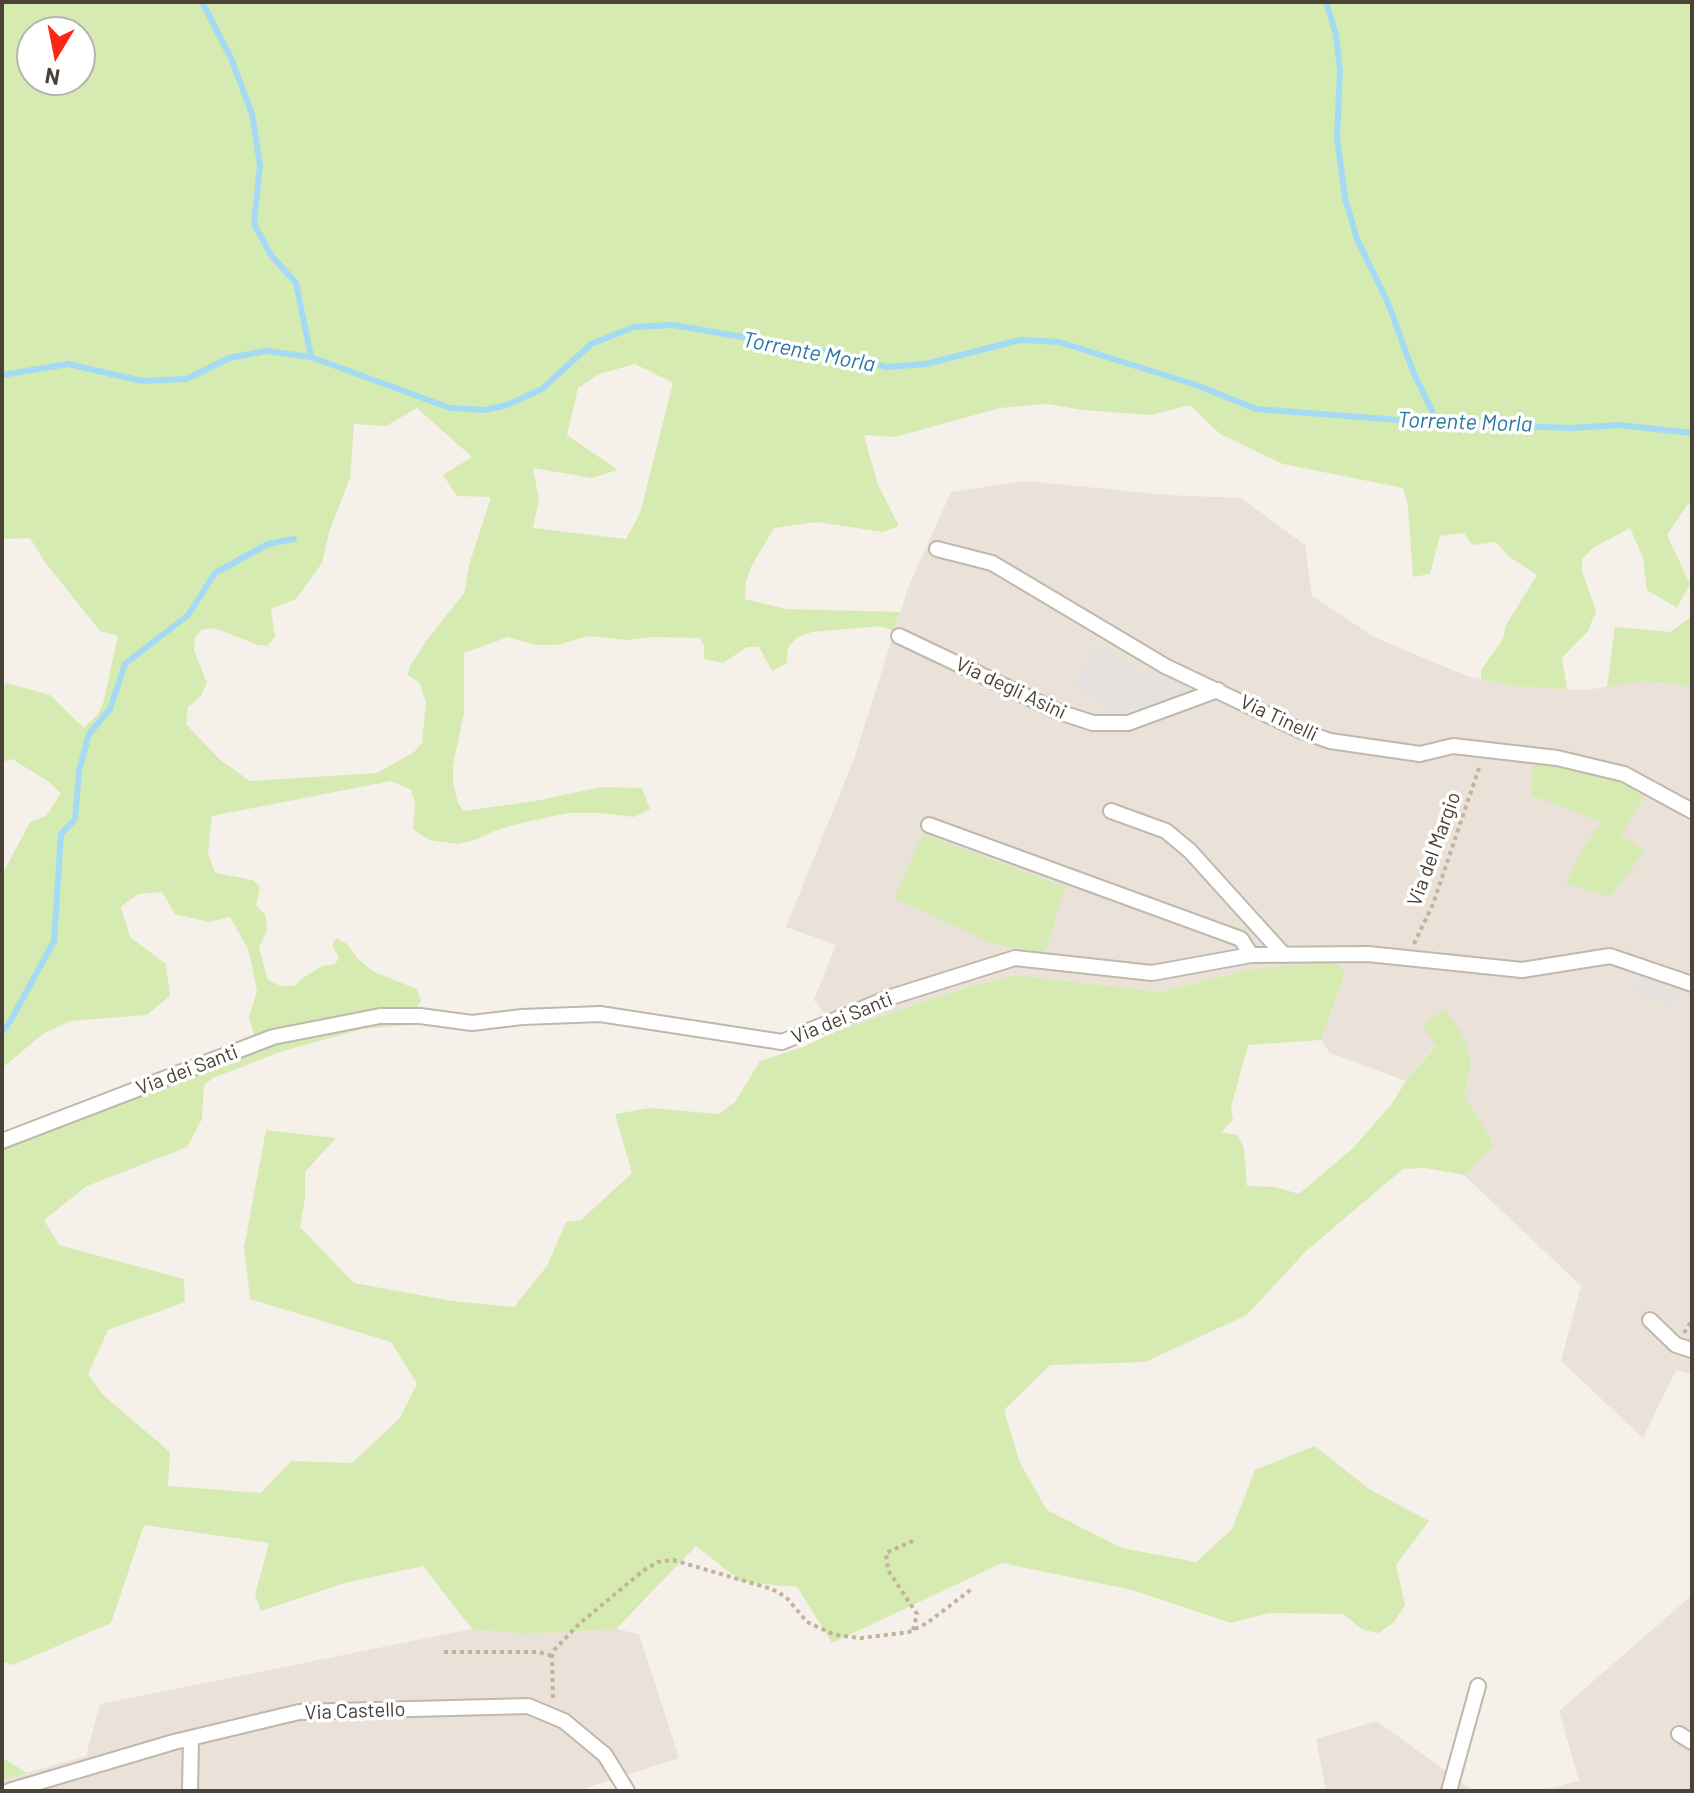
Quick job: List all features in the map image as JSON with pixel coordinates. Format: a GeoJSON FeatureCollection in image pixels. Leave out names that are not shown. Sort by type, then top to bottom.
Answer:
{"type":"FeatureCollection","features":[{"type":"Feature","properties":{"kind":"street","name":"Via Tinelli"},"geometry":{"type":"LineString","coordinates":[[937,549],[992,563],[1165,666],[1299,730],[1330,741],[1420,754],[1453,746],[1557,758],[1624,774],[1692,811]]}},
{"type":"Feature","properties":{"kind":"street","name":"Via degli Asini"},"geometry":{"type":"LineString","coordinates":[[899,636],[1059,712],[1093,723],[1128,723],[1218,690]]}},
{"type":"Feature","properties":{"kind":"street"},"geometry":{"type":"LineString","coordinates":[[1111,811],[1166,831],[1190,851],[1284,955]]}},
{"type":"Feature","properties":{"kind":"street"},"geometry":{"type":"LineString","coordinates":[[929,825],[1241,939],[1251,955]]}},
{"type":"Feature","properties":{"kind":"street","name":"Via dei Santi"},"geometry":{"type":"LineString","coordinates":[[2,1141],[273,1037],[380,1016],[420,1016],[472,1023],[522,1017],[600,1014],[782,1042],[888,998],[1015,958],[1152,973],[1251,955],[1368,954],[1522,970],[1610,956],[1692,984]]}},
{"type":"Feature","properties":{"kind":"street"},"geometry":{"type":"LineString","coordinates":[[1650,1320],[1676,1345],[1692,1350]]}},
{"type":"Feature","properties":{"kind":"street"},"geometry":{"type":"LineString","coordinates":[[1449,1791],[1478,1686]]}},
{"type":"Feature","properties":{"kind":"street","name":"Via Castello"},"geometry":{"type":"LineString","coordinates":[[9,1791],[299,1712],[528,1706],[564,1721],[605,1755],[627,1791]]}},
{"type":"Feature","properties":{"kind":"street"},"geometry":{"type":"LineString","coordinates":[[190,1791],[191,1739]]}},
{"type":"Feature","properties":{"kind":"path","name":"Via del Margio"},"geometry":{"type":"LineString","coordinates":[[1408,957],[1433,904],[1485,750]]}},
{"type":"Feature","properties":{"kind":"path"},"geometry":{"type":"LineString","coordinates":[[913,1630],[917,1614],[888,1570],[886,1553],[915,1540]]}},
{"type":"Feature","properties":{"kind":"path"},"geometry":{"type":"LineString","coordinates":[[554,1717],[552,1656],[555,1649],[579,1624],[658,1562],[673,1560],[772,1589],[786,1597],[807,1622],[835,1635],[861,1638],[913,1630],[973,1588]]}},
{"type":"Feature","properties":{"kind":"path"},"geometry":{"type":"LineString","coordinates":[[444,1652],[539,1652],[552,1656]]}},
{"type":"Feature","properties":{"kind":"shaded area"},"geometry":{"type":"Polygon","coordinates":[[[1027,481],[1167,495],[1241,498],[1305,545],[1312,596],[1376,638],[1467,676],[1519,687],[1585,690],[1645,681],[1692,686],[1692,1375],[1676,1370],[1643,1438],[1561,1361],[1581,1286],[1464,1175],[1495,1145],[1463,1095],[1471,1063],[1463,1035],[1436,1044],[1406,1081],[1330,1053],[1321,1040],[1345,975],[1251,969],[1160,992],[1016,975],[971,986],[837,1031],[814,1000],[836,945],[786,927],[854,759],[908,588],[951,492],[1027,481]]]}},
{"type":"Feature","properties":{"kind":"shaded area"},"geometry":{"type":"Polygon","coordinates":[[[1095,644],[1155,680],[1157,670],[1192,690],[1143,712],[1130,705],[1120,716],[1074,686],[1095,644]]]}},
{"type":"Feature","properties":{"kind":"shaded area"},"geometry":{"type":"Polygon","coordinates":[[[1640,976],[1684,993],[1672,1005],[1635,992],[1640,976]]]}},
{"type":"Feature","properties":{"kind":"shaded area"},"geometry":{"type":"Polygon","coordinates":[[[1692,1595],[1692,1791],[1539,1791],[1579,1781],[1559,1711],[1692,1595]]]}},
{"type":"Feature","properties":{"kind":"shaded area"},"geometry":{"type":"Polygon","coordinates":[[[472,1629],[526,1634],[616,1629],[639,1634],[679,1758],[577,1791],[2,1791],[2,1780],[86,1756],[100,1704],[472,1629]]]}},
{"type":"Feature","properties":{"kind":"shaded area"},"geometry":{"type":"Polygon","coordinates":[[[1377,1721],[1473,1791],[1326,1791],[1316,1739],[1377,1721]]]}},
{"type":"Feature","properties":{"kind":"green space"},"geometry":{"type":"Polygon","coordinates":[[[2,2],[1692,2],[1692,502],[1667,535],[1690,584],[1677,608],[1647,590],[1643,558],[1630,528],[1593,548],[1582,559],[1582,571],[1596,611],[1588,631],[1562,658],[1567,689],[1519,687],[1481,679],[1481,670],[1503,639],[1506,625],[1537,575],[1508,556],[1496,542],[1472,545],[1464,533],[1440,536],[1430,574],[1413,577],[1408,506],[1403,488],[1283,464],[1220,434],[1190,405],[1151,415],[1047,404],[1000,408],[895,437],[864,435],[878,485],[899,526],[883,532],[817,522],[774,528],[751,567],[745,599],[786,609],[900,612],[894,631],[880,626],[812,632],[797,637],[788,648],[787,663],[772,671],[759,647],[747,647],[723,663],[704,659],[704,645],[699,638],[627,640],[588,636],[558,645],[536,645],[508,637],[464,653],[464,713],[453,766],[453,783],[458,803],[464,811],[535,801],[601,787],[642,788],[650,809],[634,817],[568,813],[517,824],[457,844],[429,840],[413,829],[415,803],[411,790],[391,781],[212,816],[208,852],[215,873],[253,880],[260,887],[256,905],[266,916],[267,930],[259,948],[268,980],[281,986],[295,986],[322,966],[335,964],[339,958],[332,945],[336,938],[347,944],[358,959],[374,972],[417,989],[421,1001],[407,1025],[362,1029],[280,1052],[213,1078],[204,1085],[202,1119],[187,1147],[87,1186],[44,1220],[59,1245],[184,1279],[185,1302],[108,1330],[88,1374],[102,1394],[170,1452],[168,1486],[261,1493],[291,1461],[352,1463],[399,1419],[417,1384],[391,1342],[250,1299],[244,1248],[266,1130],[336,1138],[305,1172],[300,1227],[354,1283],[452,1301],[514,1307],[547,1266],[566,1222],[581,1220],[632,1173],[615,1114],[650,1108],[719,1114],[735,1102],[760,1061],[803,1047],[837,1031],[971,986],[1016,975],[1160,992],[1251,969],[1336,962],[1345,974],[1321,1040],[1248,1045],[1231,1107],[1233,1120],[1221,1132],[1237,1135],[1244,1148],[1247,1186],[1275,1187],[1299,1194],[1353,1148],[1391,1105],[1436,1045],[1422,1025],[1445,1009],[1463,1035],[1471,1063],[1464,1095],[1495,1146],[1464,1175],[1426,1168],[1403,1169],[1306,1251],[1247,1315],[1145,1362],[1050,1365],[1004,1410],[1020,1463],[1047,1510],[1122,1548],[1196,1562],[1232,1529],[1255,1470],[1315,1446],[1369,1489],[1429,1521],[1396,1565],[1405,1605],[1394,1622],[1379,1633],[1363,1630],[1343,1614],[1269,1613],[1231,1623],[1132,1590],[1002,1563],[832,1643],[797,1587],[742,1582],[696,1546],[616,1629],[526,1634],[472,1629],[423,1566],[345,1583],[261,1611],[255,1595],[269,1543],[144,1525],[111,1623],[13,1665],[2,1662],[2,1134],[124,1099],[249,1055],[258,1049],[249,1017],[257,991],[248,949],[230,917],[209,922],[175,914],[162,892],[138,894],[121,907],[130,937],[166,964],[170,996],[147,1015],[70,1021],[43,1034],[2,1068],[2,875],[30,822],[46,816],[61,793],[12,759],[2,762],[2,687],[7,683],[50,695],[84,728],[103,704],[118,636],[100,631],[44,561],[30,538],[2,539],[2,2]],[[635,364],[599,374],[578,388],[567,435],[618,470],[592,478],[533,468],[539,500],[533,528],[626,539],[640,513],[673,383],[635,364]],[[417,408],[386,426],[354,424],[350,478],[329,532],[322,563],[296,599],[271,609],[275,637],[267,646],[214,628],[201,630],[195,638],[194,650],[207,683],[200,697],[188,707],[186,724],[219,759],[250,781],[377,773],[414,752],[422,743],[426,703],[420,684],[408,675],[409,668],[464,593],[469,565],[491,497],[457,496],[443,475],[472,457],[417,408]]]}},
{"type":"Feature","properties":{"kind":"green space"},"geometry":{"type":"Polygon","coordinates":[[[1692,616],[1692,686],[1645,681],[1607,687],[1615,627],[1670,632],[1692,616]]]}},
{"type":"Feature","properties":{"kind":"green space"},"geometry":{"type":"Polygon","coordinates":[[[1534,759],[1618,779],[1644,797],[1621,835],[1645,851],[1610,897],[1566,883],[1581,851],[1603,822],[1531,795],[1534,759]]]}},
{"type":"Feature","properties":{"kind":"green space"},"geometry":{"type":"Polygon","coordinates":[[[923,834],[1065,887],[1045,953],[993,944],[894,898],[923,834]]]}},
{"type":"Feature","properties":{"kind":"green space"},"geometry":{"type":"Polygon","coordinates":[[[2,1757],[6,1760],[27,1773],[2,1780],[2,1757]]]}},
{"type":"Feature","properties":{"kind":"waterway"},"geometry":{"type":"LineString","coordinates":[[202,2],[231,58],[252,114],[260,165],[254,224],[271,255],[296,283],[311,357]]}},
{"type":"Feature","properties":{"kind":"waterway"},"geometry":{"type":"LineString","coordinates":[[1326,2],[1336,35],[1340,71],[1337,137],[1345,198],[1357,239],[1388,303],[1414,374],[1438,423]]}},
{"type":"Feature","properties":{"kind":"waterway","name":"Torrente Morla"},"geometry":{"type":"LineString","coordinates":[[2,375],[68,364],[142,381],[187,379],[229,358],[266,351],[311,357],[450,408],[485,410],[507,405],[542,389],[591,344],[634,327],[673,325],[828,352],[887,367],[926,364],[1020,340],[1059,342],[1196,385],[1256,409],[1438,423],[1570,428],[1619,425],[1692,433]]}},
{"type":"Feature","properties":{"kind":"waterway"},"geometry":{"type":"LineString","coordinates":[[2,1032],[54,941],[61,834],[75,819],[79,771],[89,734],[110,709],[125,664],[188,615],[215,573],[268,544],[294,539]]}}]}
